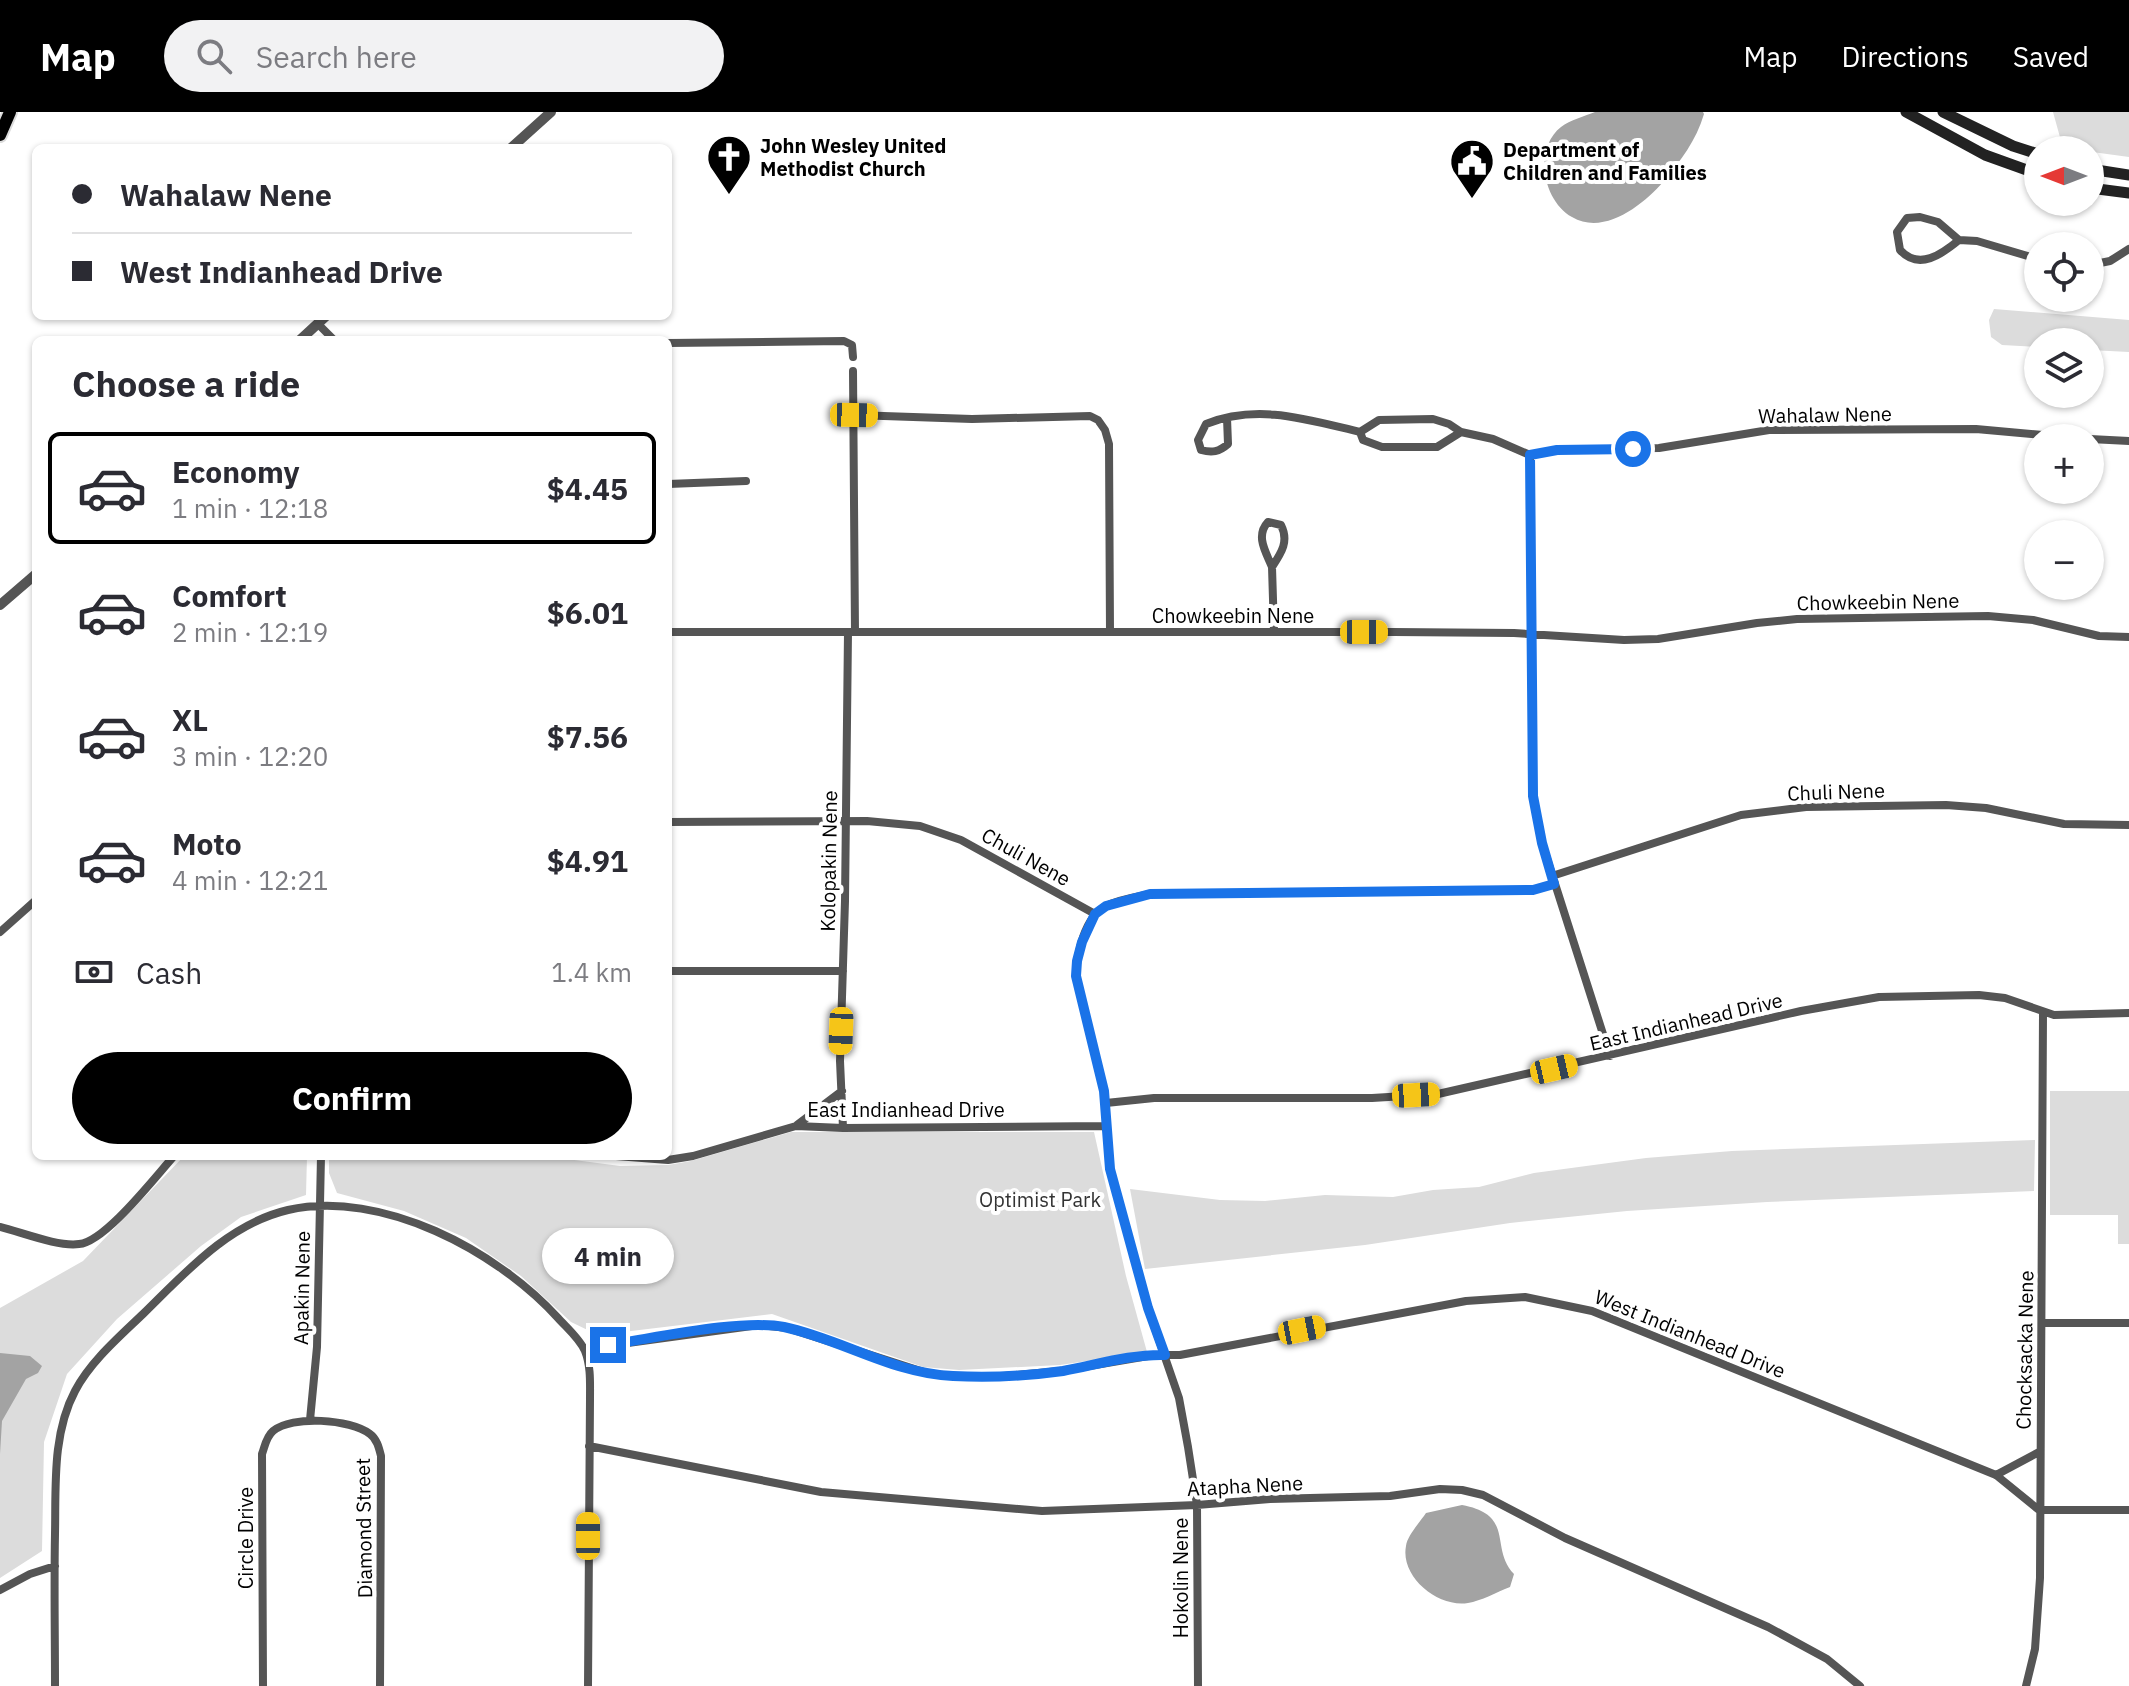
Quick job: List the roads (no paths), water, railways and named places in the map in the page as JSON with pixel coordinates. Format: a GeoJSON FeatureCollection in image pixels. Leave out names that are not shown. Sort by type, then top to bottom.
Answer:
{"type":"FeatureCollection","features":[{"type":"Feature","properties":{"kind":"main road"},"geometry":{"type":"LineString","coordinates":[[0,135],[10,112]]}},
{"type":"Feature","properties":{"kind":"main road"},"geometry":{"type":"LineString","coordinates":[[1906,112],[1985,155],[2024,169]]}},
{"type":"Feature","properties":{"kind":"main road"},"geometry":{"type":"LineString","coordinates":[[1943,112],[2024,150]]}},
{"type":"Feature","properties":{"kind":"main road"},"geometry":{"type":"LineString","coordinates":[[2104,171],[2129,175]]}},
{"type":"Feature","properties":{"kind":"main road"},"geometry":{"type":"LineString","coordinates":[[2104,190],[2129,193]]}},
{"type":"Feature","properties":{"kind":"street"},"geometry":{"type":"LineString","coordinates":[[515,144],[551,112]]}},
{"type":"Feature","properties":{"kind":"street"},"geometry":{"type":"LineString","coordinates":[[1959,240],[1936,256],[1915,261],[1900,250],[1897,232],[1907,218],[1920,217],[1938,222],[1959,240],[1977,241],[2024,255]]}},
{"type":"Feature","properties":{"kind":"street"},"geometry":{"type":"LineString","coordinates":[[2104,262],[2129,250]]}},
{"type":"Feature","properties":{"kind":"street"},"geometry":{"type":"LineString","coordinates":[[304,336],[322,320]]}},
{"type":"Feature","properties":{"kind":"street"},"geometry":{"type":"LineString","coordinates":[[672,343],[844,341],[852,345],[853,357]]}},
{"type":"Feature","properties":{"kind":"street","name":"Kolopakin Nene"},"geometry":{"type":"LineString","coordinates":[[843,1128],[845,822],[852,632],[853,371]]}},
{"type":"Feature","properties":{"kind":"street"},"geometry":{"type":"LineString","coordinates":[[1227,418],[1228,444],[1210,453],[1201,450],[1198,440],[1201,429],[1213,421],[1227,418],[1254,413],[1279,414],[1360,432],[1379,420],[1433,419],[1461,432],[1493,439],[1530,455],[1533,796],[1542,843],[1610,1056]]}},
{"type":"Feature","properties":{"kind":"street"},"geometry":{"type":"LineString","coordinates":[[854,415],[972,419],[1069,415],[1090,416],[1098,420],[1109,444],[1110,632]]}},
{"type":"Feature","properties":{"kind":"street","name":"Wahalaw Nene"},"geometry":{"type":"LineString","coordinates":[[1530,455],[1557,450],[1659,448],[1769,430],[1976,429],[2024,433]]}},
{"type":"Feature","properties":{"kind":"street"},"geometry":{"type":"LineString","coordinates":[[1360,432],[1363,440],[1382,447],[1437,447],[1461,432]]}},
{"type":"Feature","properties":{"kind":"street"},"geometry":{"type":"LineString","coordinates":[[2104,440],[2129,441]]}},
{"type":"Feature","properties":{"kind":"street"},"geometry":{"type":"LineString","coordinates":[[672,484],[746,481]]}},
{"type":"Feature","properties":{"kind":"street"},"geometry":{"type":"LineString","coordinates":[[1272,567],[1284,549],[1285,534],[1281,525],[1268,522],[1261,536],[1272,567],[1274,632]]}},
{"type":"Feature","properties":{"kind":"street"},"geometry":{"type":"LineString","coordinates":[[0,605],[32,582]]}},
{"type":"Feature","properties":{"kind":"street","name":"Chowkeebin Nene"},"geometry":{"type":"LineString","coordinates":[[672,632],[1274,632],[1658,639],[1797,619],[1988,616],[2033,620],[2099,636],[2129,637]]}},
{"type":"Feature","properties":{"kind":"street","name":"Chuli Nene"},"geometry":{"type":"LineString","coordinates":[[672,822],[896,823],[939,831],[1095,914],[1106,906],[1150,894],[1533,890],[1553,880],[1741,815],[1806,807],[1946,805],[1997,810],[2064,824],[2129,825]]}},
{"type":"Feature","properties":{"kind":"street"},"geometry":{"type":"LineString","coordinates":[[0,932],[32,904]]}},
{"type":"Feature","properties":{"kind":"street","name":"Hokolin Nene"},"geometry":{"type":"LineString","coordinates":[[1095,914],[1082,942],[1076,976],[1106,1103],[1110,1169],[1148,1308],[1179,1398],[1197,1505],[1198,1686]]}},
{"type":"Feature","properties":{"kind":"street"},"geometry":{"type":"LineString","coordinates":[[672,971],[843,971]]}},
{"type":"Feature","properties":{"kind":"street","name":"East Indianhead Drive"},"geometry":{"type":"LineString","coordinates":[[1106,1103],[1154,1098],[1372,1098],[1438,1094],[1801,1011],[1879,997],[1979,995],[2005,998],[2043,1013],[2129,1013]]}},
{"type":"Feature","properties":{"kind":"street","name":"Chocksacka Nene"},"geometry":{"type":"LineString","coordinates":[[2026,1686],[2038,1622],[2043,1013]]}},
{"type":"Feature","properties":{"kind":"street"},"geometry":{"type":"LineString","coordinates":[[796,1126],[842,1091]]}},
{"type":"Feature","properties":{"kind":"street","name":"East Indianhead Drive"},"geometry":{"type":"LineString","coordinates":[[672,1159],[796,1126],[1106,1126]]}},
{"type":"Feature","properties":{"kind":"street"},"geometry":{"type":"LineString","coordinates":[[0,1227],[70,1244],[82,1244],[97,1237],[122,1215],[170,1160]]}},
{"type":"Feature","properties":{"kind":"street","name":"Apakin Nene"},"geometry":{"type":"LineString","coordinates":[[310,1420],[317,1347],[321,1160]]}},
{"type":"Feature","properties":{"kind":"street"},"geometry":{"type":"LineString","coordinates":[[55,1686],[59,1443],[75,1391],[114,1342],[210,1250],[246,1226],[288,1210],[320,1205],[394,1216],[425,1226],[489,1260],[537,1295],[584,1349],[589,1370],[588,1686]]}},
{"type":"Feature","properties":{"kind":"street","name":"West Indianhead Drive"},"geometry":{"type":"LineString","coordinates":[[584,1349],[759,1325],[787,1328],[927,1373],[993,1377],[1180,1355],[1466,1301],[1501,1297],[1536,1299],[1592,1311],[1996,1475],[2039,1510]]}},
{"type":"Feature","properties":{"kind":"street"},"geometry":{"type":"LineString","coordinates":[[2042,1323],[2129,1323]]}},
{"type":"Feature","properties":{"kind":"street","name":"Circle Drive"},"geometry":{"type":"LineString","coordinates":[[263,1686],[262,1454],[266,1439],[274,1430],[310,1420]]}},
{"type":"Feature","properties":{"kind":"street","name":"Diamond Street"},"geometry":{"type":"LineString","coordinates":[[310,1420],[354,1426],[366,1432],[372,1436],[381,1456],[380,1686]]}},
{"type":"Feature","properties":{"kind":"street","name":"Atapha Nene"},"geometry":{"type":"LineString","coordinates":[[589,1446],[848,1496],[1042,1511],[1390,1496],[1440,1489],[1483,1495],[1565,1538],[1795,1640],[1827,1659],[1860,1686]]}},
{"type":"Feature","properties":{"kind":"street"},"geometry":{"type":"LineString","coordinates":[[1996,1475],[2039,1452]]}},
{"type":"Feature","properties":{"kind":"street"},"geometry":{"type":"LineString","coordinates":[[2039,1510],[2129,1510]]}},
{"type":"Feature","properties":{"kind":"street"},"geometry":{"type":"LineString","coordinates":[[0,1590],[30,1574],[55,1566]]}},
{"type":"Feature","properties":{"kind":"place","name":"John Wesley United Methodist Church"},"geometry":{"type":"Point","coordinates":[729,196]}},
{"type":"Feature","properties":{"kind":"place","name":"Department of Children and Families"},"geometry":{"type":"Point","coordinates":[1472,200]}},
{"type":"Feature","properties":{"kind":"park label","name":"Optimist Park"},"geometry":{"type":"Point","coordinates":[1040,1200]}}]}
